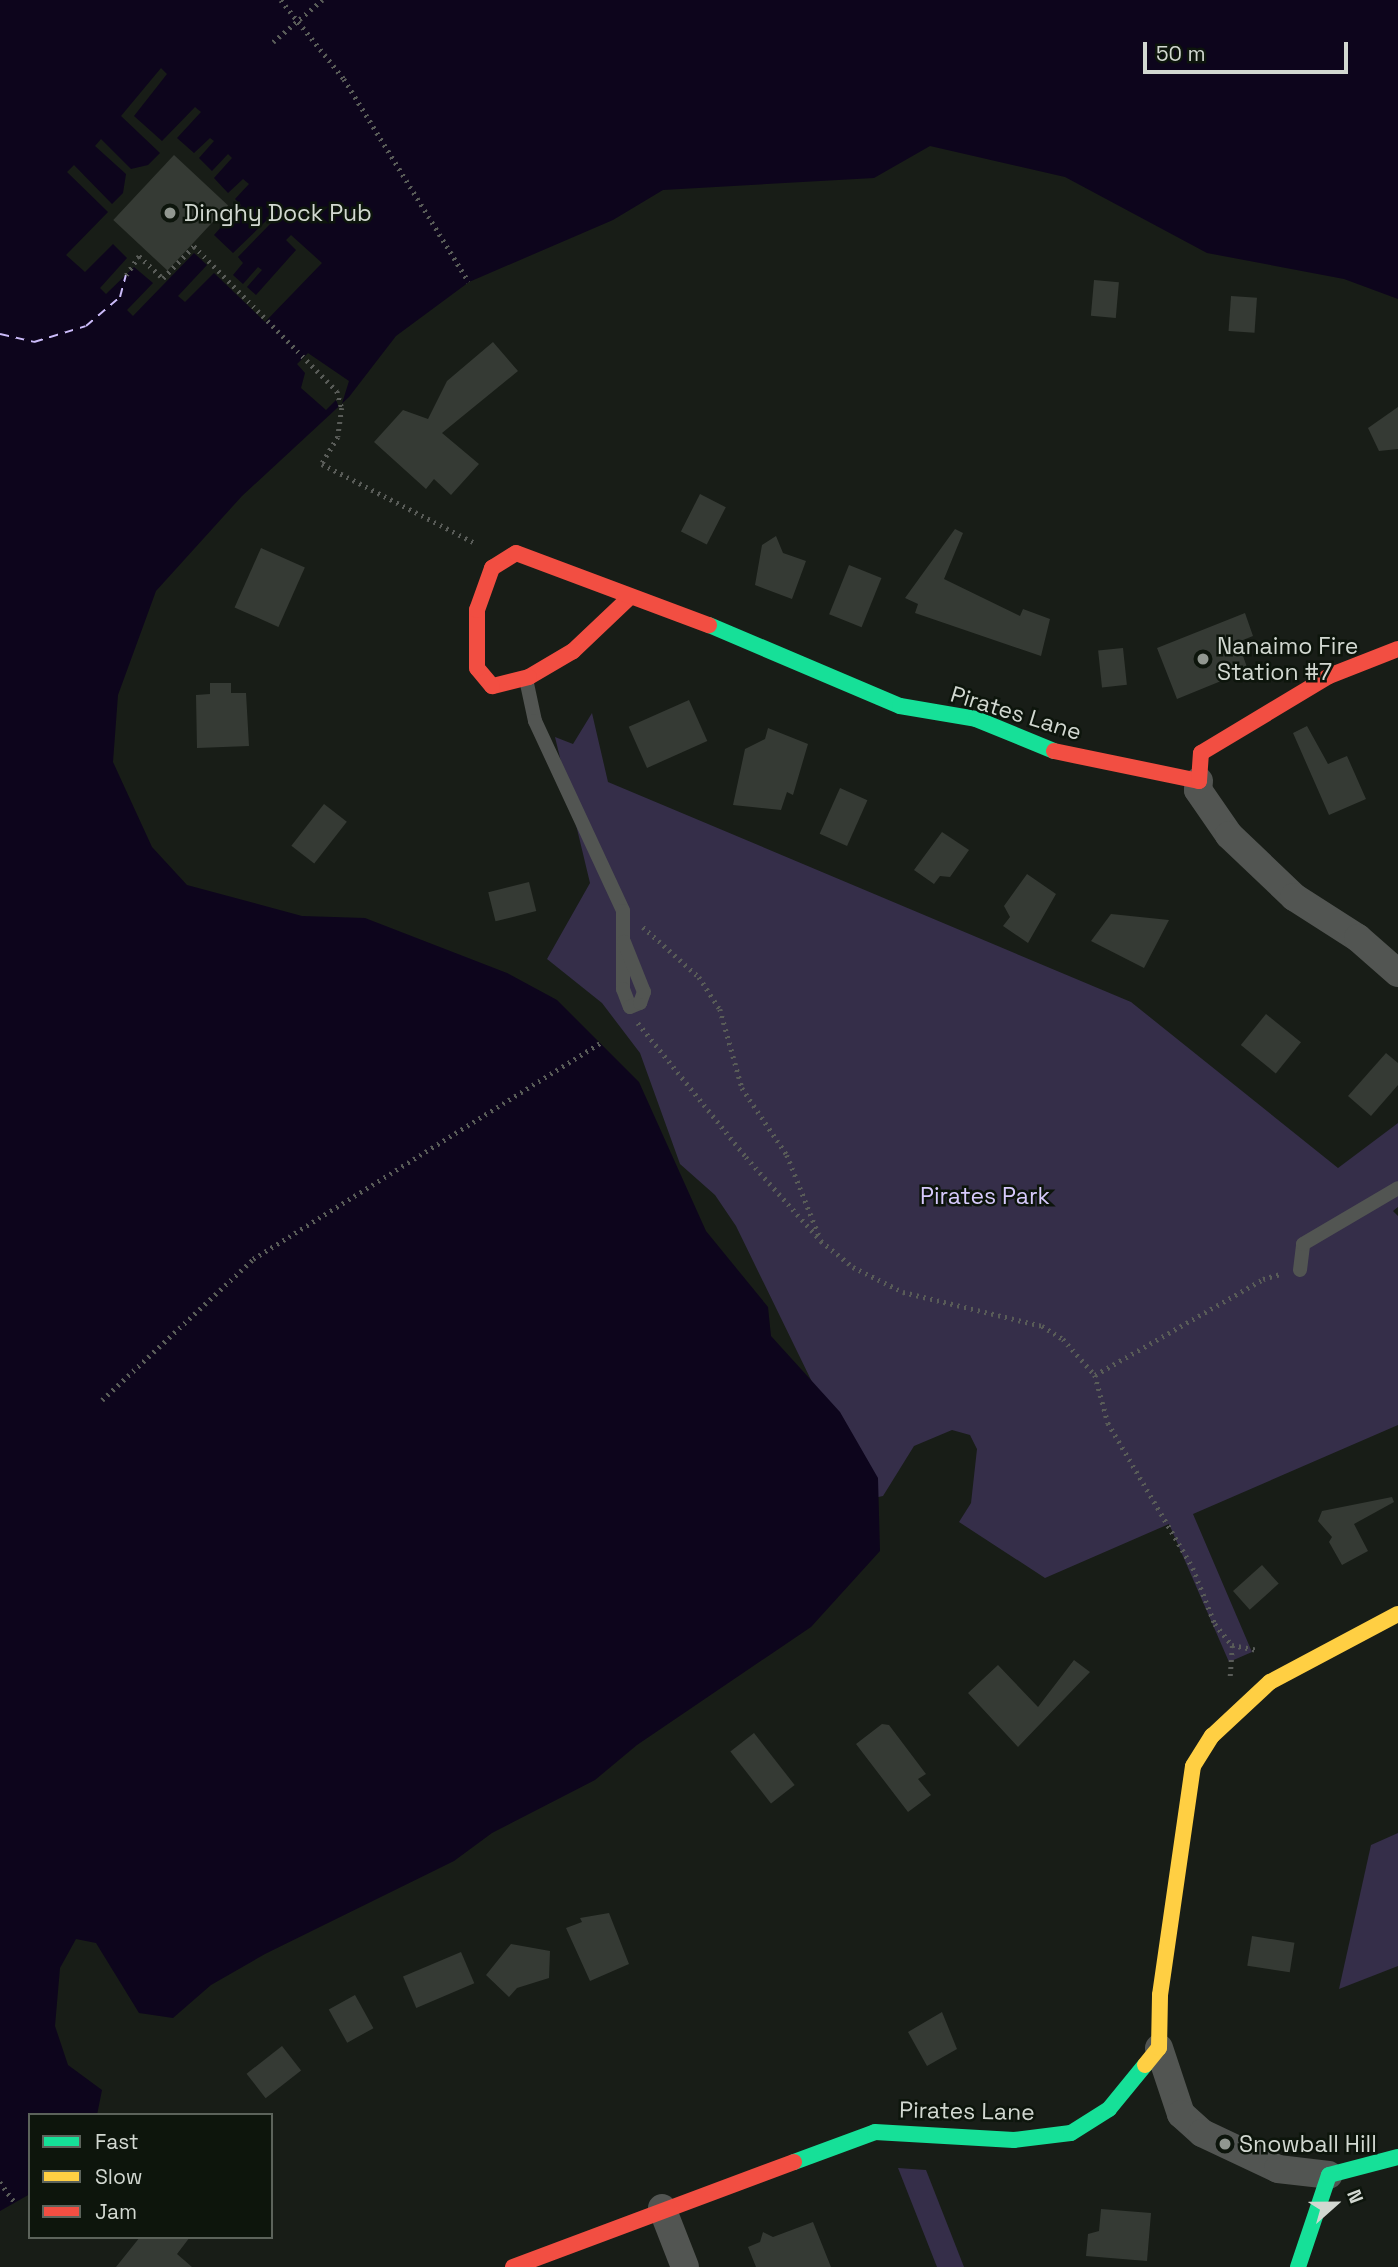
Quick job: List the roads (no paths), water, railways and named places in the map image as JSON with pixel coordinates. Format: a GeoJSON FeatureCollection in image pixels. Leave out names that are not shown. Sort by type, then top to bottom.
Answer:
{"type":"FeatureCollection","features":[{"type":"Feature","properties":{"kind":"street","name":"Pirates Lane"},"geometry":{"type":"LineString","coordinates":[[526,678],[492,686],[477,668],[477,610],[492,568],[516,552],[900,706],[976,719],[1045,749],[1199,781]]}},
{"type":"Feature","properties":{"kind":"street"},"geometry":{"type":"LineString","coordinates":[[526,678],[573,651],[630,597]]}},
{"type":"Feature","properties":{"kind":"street"},"geometry":{"type":"LineString","coordinates":[[1398,649],[1329,676],[1201,753],[1198,790],[1229,835],[1294,897],[1358,938],[1398,974]]}},
{"type":"Feature","properties":{"kind":"street"},"geometry":{"type":"LineString","coordinates":[[1398,1614],[1270,1682],[1212,1736],[1193,1766],[1160,1995],[1159,2048],[1181,2114],[1202,2133],[1278,2169],[1329,2175],[1398,2157]]}},
{"type":"Feature","properties":{"kind":"street","name":"Pirates Lane"},"geometry":{"type":"LineString","coordinates":[[513,2267],[662,2208],[875,2132],[1014,2140],[1071,2133],[1109,2109],[1159,2048]]}},
{"type":"Feature","properties":{"kind":"street"},"geometry":{"type":"LineString","coordinates":[[1298,2267],[1329,2175]]}},
{"type":"Feature","properties":{"kind":"street"},"geometry":{"type":"LineString","coordinates":[[662,2208],[685,2267]]}},
{"type":"Feature","properties":{"kind":"lane"},"geometry":{"type":"LineString","coordinates":[[526,678],[534,720],[623,911],[623,989],[630,1007]]}},
{"type":"Feature","properties":{"kind":"lane"},"geometry":{"type":"LineString","coordinates":[[1298,1267],[1303,1244],[1398,1188]]}},
{"type":"Feature","properties":{"kind":"place","name":"Dinghy Dock Pub"},"geometry":{"type":"Point","coordinates":[170,213]}},
{"type":"Feature","properties":{"kind":"place","name":"Nanaimo Fire Station #7"},"geometry":{"type":"Point","coordinates":[1203,659]}},
{"type":"Feature","properties":{"kind":"place","name":"Snowball Hill"},"geometry":{"type":"Point","coordinates":[1225,2144]}},
{"type":"Feature","properties":{"kind":"park label","name":"Pirates Park"},"geometry":{"type":"Point","coordinates":[985,1196]}}]}
